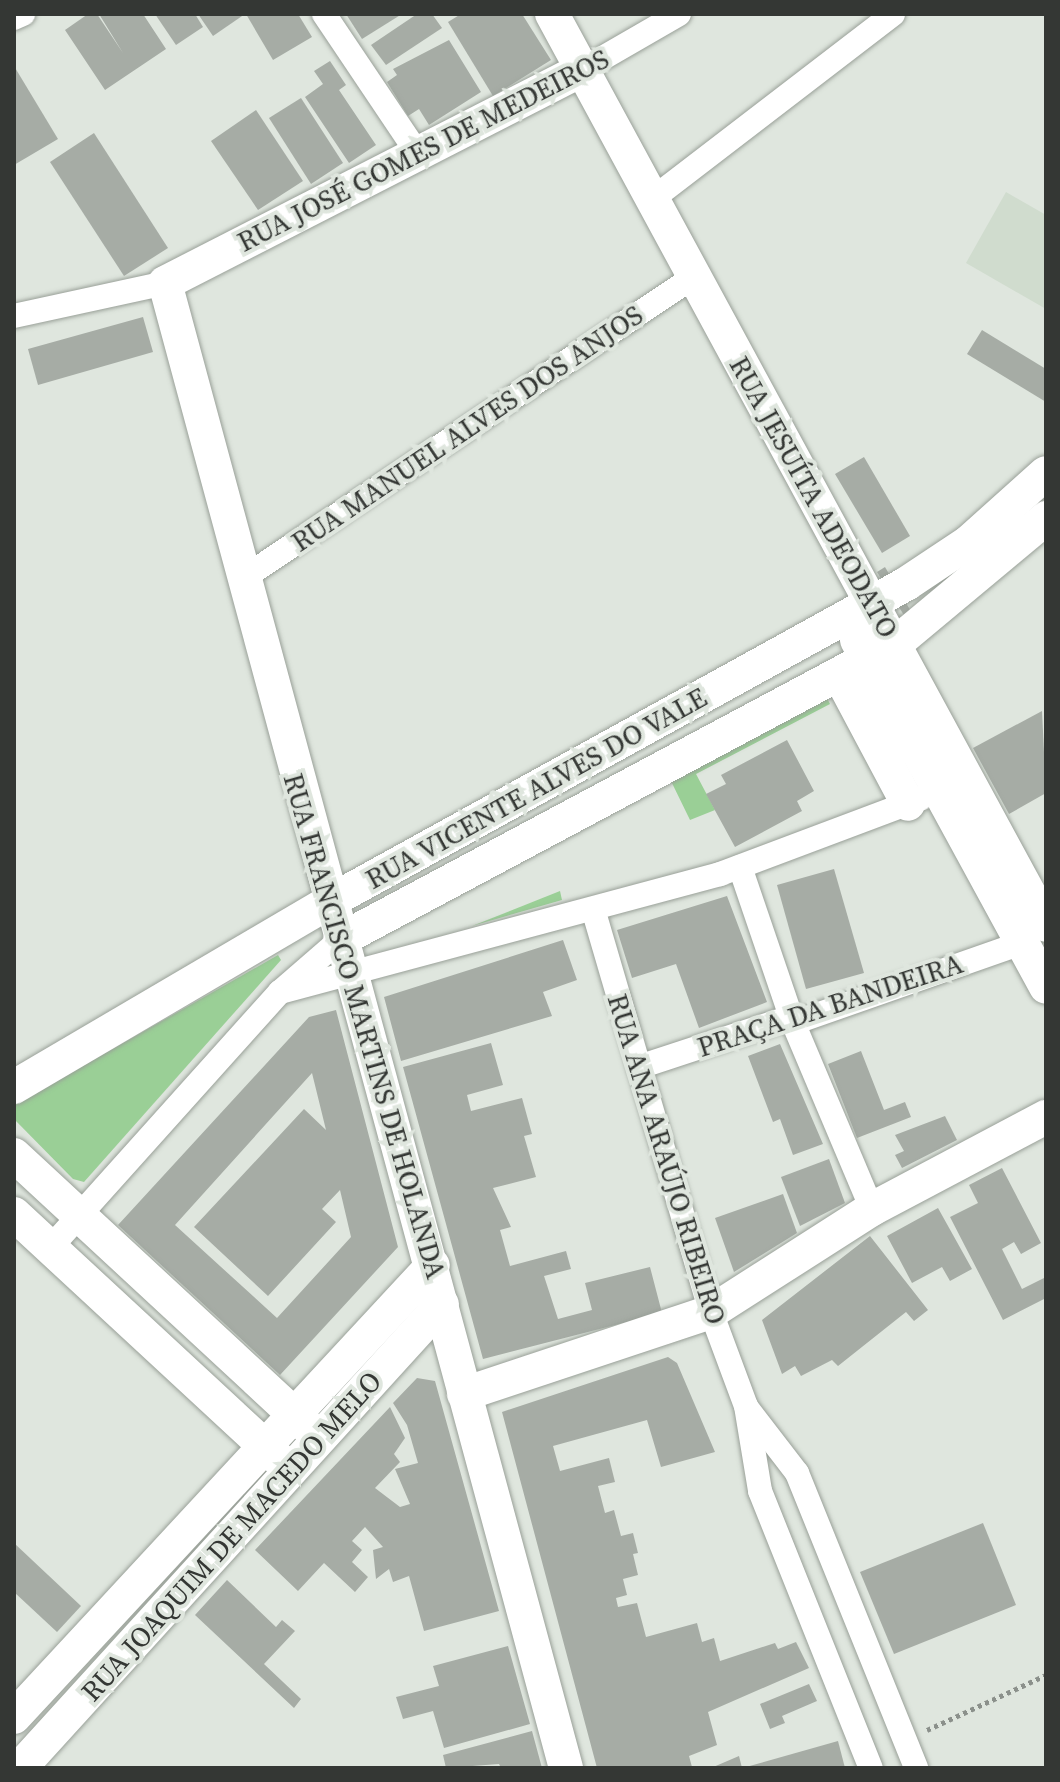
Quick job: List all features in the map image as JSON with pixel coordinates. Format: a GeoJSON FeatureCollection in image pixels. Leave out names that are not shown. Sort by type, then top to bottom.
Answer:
{"type":"FeatureCollection","features":[{"type":"Feature","properties":{"kind":"street"},"geometry":{"type":"LineString","coordinates":[[14,18],[23,14]]}},
{"type":"Feature","properties":{"kind":"street"},"geometry":{"type":"LineString","coordinates":[[324,14],[418,154]]}},
{"type":"Feature","properties":{"kind":"street","name":"RUA JESUÍTA ADEODATO"},"geometry":{"type":"LineString","coordinates":[[552,14],[692,278],[858,610],[867,659],[908,804]]}},
{"type":"Feature","properties":{"kind":"street","name":"RUA JOSÉ GOMES DE MEDEIROS"},"geometry":{"type":"LineString","coordinates":[[165,283],[582,70],[679,14]]}},
{"type":"Feature","properties":{"kind":"street"},"geometry":{"type":"LineString","coordinates":[[651,200],[865,22],[893,14]]}},
{"type":"Feature","properties":{"kind":"street","name":"RUA MANUEL ALVES DOS ANJOS"},"geometry":{"type":"LineString","coordinates":[[242,579],[692,278]]}},
{"type":"Feature","properties":{"kind":"street"},"geometry":{"type":"LineString","coordinates":[[14,316],[165,283]]}},
{"type":"Feature","properties":{"kind":"street","name":"RUA FRANCISCO MARTINS DE HOLANDA"},"geometry":{"type":"LineString","coordinates":[[165,283],[329,902],[433,1265],[464,1394],[566,1768]]}},
{"type":"Feature","properties":{"kind":"street","name":"RUA VICENTE ALVES DO VALE"},"geometry":{"type":"LineString","coordinates":[[14,1087],[329,902],[858,610],[969,542],[1046,473]]}},
{"type":"Feature","properties":{"kind":"street"},"geometry":{"type":"LineString","coordinates":[[51,1247],[280,992],[340,940],[867,659],[1046,518]]}},
{"type":"Feature","properties":{"kind":"street","name":"RUA JESUÍTA ADEODATO"},"geometry":{"type":"LineString","coordinates":[[867,659],[955,786],[1034,934],[1046,987]]}},
{"type":"Feature","properties":{"kind":"street"},"geometry":{"type":"LineString","coordinates":[[598,754],[618,792]]}},
{"type":"Feature","properties":{"kind":"street"},"geometry":{"type":"LineString","coordinates":[[280,992],[351,976],[740,867],[955,786]]}},
{"type":"Feature","properties":{"kind":"street"},"geometry":{"type":"LineString","coordinates":[[476,821],[496,857]]}},
{"type":"Feature","properties":{"kind":"street"},"geometry":{"type":"LineString","coordinates":[[740,867],[792,1020],[872,1209]]}},
{"type":"Feature","properties":{"kind":"street","name":"RUA ANA ARAÚJO RIBEIRO"},"geometry":{"type":"LineString","coordinates":[[593,909],[711,1312],[746,1406],[760,1491],[871,1768]]}},
{"type":"Feature","properties":{"kind":"street","name":"PRAÇA DA BANDEIRA"},"geometry":{"type":"LineString","coordinates":[[639,1067],[792,1020],[1034,934]]}},
{"type":"Feature","properties":{"kind":"street"},"geometry":{"type":"LineString","coordinates":[[464,1394],[711,1312],[872,1209],[1046,1117]]}},
{"type":"Feature","properties":{"kind":"street"},"geometry":{"type":"LineString","coordinates":[[14,1155],[320,1438]]}},
{"type":"Feature","properties":{"kind":"street"},"geometry":{"type":"LineString","coordinates":[[14,1214],[291,1470]]}},
{"type":"Feature","properties":{"kind":"street","name":"RUA JOAQUIM DE MACEDO MELO"},"geometry":{"type":"LineString","coordinates":[[14,1717],[433,1265]]}},
{"type":"Feature","properties":{"kind":"street","name":"RUA JOAQUIM DE MACEDO MELO"},"geometry":{"type":"LineString","coordinates":[[20,1768],[442,1304]]}},
{"type":"Feature","properties":{"kind":"street"},"geometry":{"type":"LineString","coordinates":[[153,1343],[183,1311]]}},
{"type":"Feature","properties":{"kind":"street","name":"RUA ANA ARAÚJO RIBEIRO"},"geometry":{"type":"LineString","coordinates":[[746,1406],[797,1473],[916,1768]]}},
{"type":"Feature","properties":{"kind":"street"},"geometry":{"type":"LineString","coordinates":[[820,1640],[858,1626]]}},
{"type":"Feature","properties":{"kind":"path"},"geometry":{"type":"LineString","coordinates":[[905,1740],[1046,1675]]}},
{"type":"Feature","properties":{"kind":"shaded area"},"geometry":{"type":"Polygon","coordinates":[[[1006,192],[1046,215],[1046,309],[966,263],[1006,192]]]}},
{"type":"Feature","properties":{"kind":"green space"},"geometry":{"type":"Polygon","coordinates":[[[826,696],[830,704],[696,774],[715,810],[690,820],[670,779],[826,696]]]}},
{"type":"Feature","properties":{"kind":"green space"},"geometry":{"type":"Polygon","coordinates":[[[560,891],[562,900],[472,926],[560,891]]]}},
{"type":"Feature","properties":{"kind":"green space"},"geometry":{"type":"Polygon","coordinates":[[[278,955],[281,960],[84,1182],[73,1179],[14,1119],[14,1105],[278,955]]]}},
{"type":"Feature","properties":{"kind":"building"},"geometry":{"type":"Polygon","coordinates":[[[88,14],[97,14],[123,53],[99,14],[143,14],[166,49],[105,90],[65,30],[88,14]]]}},
{"type":"Feature","properties":{"kind":"building"},"geometry":{"type":"Polygon","coordinates":[[[155,14],[195,14],[203,27],[176,45],[155,14]]]}},
{"type":"Feature","properties":{"kind":"building"},"geometry":{"type":"Polygon","coordinates":[[[198,14],[245,14],[213,36],[198,14]]]}},
{"type":"Feature","properties":{"kind":"building"},"geometry":{"type":"Polygon","coordinates":[[[246,14],[298,14],[312,37],[273,60],[246,14]]]}},
{"type":"Feature","properties":{"kind":"building"},"geometry":{"type":"Polygon","coordinates":[[[346,14],[402,14],[362,39],[346,14]]]}},
{"type":"Feature","properties":{"kind":"building"},"geometry":{"type":"Polygon","coordinates":[[[417,14],[432,14],[442,28],[386,65],[371,45],[417,14]]]}},
{"type":"Feature","properties":{"kind":"building"},"geometry":{"type":"Polygon","coordinates":[[[461,14],[522,14],[551,60],[493,96],[448,22],[461,14]]]}},
{"type":"Feature","properties":{"kind":"building"},"geometry":{"type":"Polygon","coordinates":[[[449,40],[481,92],[429,125],[419,109],[408,116],[387,82],[397,75],[393,69],[449,40]]]}},
{"type":"Feature","properties":{"kind":"building"},"geometry":{"type":"Polygon","coordinates":[[[330,61],[346,85],[339,90],[376,145],[349,163],[305,97],[323,84],[314,71],[330,61]]]}},
{"type":"Feature","properties":{"kind":"building"},"geometry":{"type":"Polygon","coordinates":[[[14,66],[58,139],[14,165],[14,66]]]}},
{"type":"Feature","properties":{"kind":"building"},"geometry":{"type":"Polygon","coordinates":[[[301,98],[343,163],[311,184],[269,118],[301,98]]]}},
{"type":"Feature","properties":{"kind":"building"},"geometry":{"type":"Polygon","coordinates":[[[256,110],[303,181],[258,210],[211,141],[256,110]]]}},
{"type":"Feature","properties":{"kind":"building"},"geometry":{"type":"Polygon","coordinates":[[[94,133],[168,248],[124,276],[50,162],[94,133]]]}},
{"type":"Feature","properties":{"kind":"building"},"geometry":{"type":"Polygon","coordinates":[[[143,317],[153,352],[38,385],[28,349],[143,317]]]}},
{"type":"Feature","properties":{"kind":"building"},"geometry":{"type":"Polygon","coordinates":[[[982,330],[1046,369],[1046,402],[967,354],[982,330]]]}},
{"type":"Feature","properties":{"kind":"building"},"geometry":{"type":"Polygon","coordinates":[[[864,457],[910,536],[882,553],[835,474],[864,457]]]}},
{"type":"Feature","properties":{"kind":"building"},"geometry":{"type":"Polygon","coordinates":[[[885,567],[923,632],[917,636],[877,572],[885,567]]]}},
{"type":"Feature","properties":{"kind":"building"},"geometry":{"type":"Polygon","coordinates":[[[1042,711],[1046,793],[1009,814],[973,748],[1042,711]]]}},
{"type":"Feature","properties":{"kind":"building"},"geometry":{"type":"Polygon","coordinates":[[[787,740],[814,791],[797,801],[802,811],[735,847],[706,794],[726,784],[721,775],[787,740]]]}},
{"type":"Feature","properties":{"kind":"building"},"geometry":{"type":"Polygon","coordinates":[[[834,869],[864,973],[806,989],[777,885],[834,869]]]}},
{"type":"Feature","properties":{"kind":"building"},"geometry":{"type":"Polygon","coordinates":[[[727,896],[767,1002],[699,1028],[676,964],[632,978],[617,930],[727,896]]]}},
{"type":"Feature","properties":{"kind":"building"},"geometry":{"type":"Polygon","coordinates":[[[563,940],[577,980],[543,992],[552,1016],[401,1061],[384,997],[563,940]]]}},
{"type":"Feature","properties":{"kind":"building"},"geometry":{"type":"Polygon","coordinates":[[[336,1010],[398,1247],[280,1375],[118,1225],[309,1017],[336,1010]],[[312,1073],[175,1225],[277,1318],[351,1237],[340,1190],[322,1209],[336,1222],[268,1296],[194,1227],[304,1109],[326,1130],[312,1073]]]}},
{"type":"Feature","properties":{"kind":"building"},"geometry":{"type":"Polygon","coordinates":[[[491,1043],[503,1085],[467,1095],[471,1111],[522,1098],[532,1134],[524,1136],[536,1177],[493,1188],[511,1227],[500,1230],[510,1266],[566,1251],[571,1269],[544,1276],[558,1319],[592,1310],[585,1283],[650,1267],[662,1313],[483,1359],[403,1067],[491,1043]]]}},
{"type":"Feature","properties":{"kind":"building"},"geometry":{"type":"Polygon","coordinates":[[[780,1044],[823,1144],[793,1155],[780,1119],[773,1122],[748,1056],[780,1044]]]}},
{"type":"Feature","properties":{"kind":"building"},"geometry":{"type":"Polygon","coordinates":[[[861,1051],[884,1110],[905,1102],[911,1117],[857,1138],[828,1064],[861,1051]]]}},
{"type":"Feature","properties":{"kind":"building"},"geometry":{"type":"Polygon","coordinates":[[[945,1116],[957,1140],[902,1168],[895,1155],[904,1151],[895,1135],[945,1116]]]}},
{"type":"Feature","properties":{"kind":"building"},"geometry":{"type":"Polygon","coordinates":[[[829,1159],[845,1203],[800,1226],[781,1177],[829,1159]]]}},
{"type":"Feature","properties":{"kind":"building"},"geometry":{"type":"Polygon","coordinates":[[[1002,1168],[1041,1243],[1021,1254],[1014,1242],[1002,1249],[1022,1289],[1046,1277],[1046,1298],[1003,1320],[950,1217],[978,1203],[969,1185],[1002,1168]]]}},
{"type":"Feature","properties":{"kind":"building"},"geometry":{"type":"Polygon","coordinates":[[[783,1194],[797,1233],[734,1272],[715,1218],[783,1194]]]}},
{"type":"Feature","properties":{"kind":"building"},"geometry":{"type":"Polygon","coordinates":[[[938,1208],[972,1269],[950,1281],[942,1267],[912,1283],[887,1236],[938,1208]]]}},
{"type":"Feature","properties":{"kind":"building"},"geometry":{"type":"Polygon","coordinates":[[[870,1236],[928,1310],[914,1321],[906,1312],[838,1366],[832,1360],[801,1376],[795,1366],[782,1374],[762,1320],[870,1236]]]}},
{"type":"Feature","properties":{"kind":"building"},"geometry":{"type":"Polygon","coordinates":[[[668,1357],[677,1363],[715,1452],[661,1467],[647,1420],[553,1446],[560,1471],[609,1458],[615,1482],[598,1486],[605,1513],[614,1510],[621,1536],[633,1533],[638,1553],[633,1554],[638,1575],[623,1579],[627,1595],[616,1598],[618,1607],[637,1603],[646,1637],[697,1623],[702,1642],[714,1638],[720,1661],[775,1643],[778,1649],[796,1642],[809,1668],[708,1712],[717,1745],[689,1756],[692,1767],[700,1768],[597,1768],[502,1412],[668,1357]]]}},
{"type":"Feature","properties":{"kind":"building"},"geometry":{"type":"Polygon","coordinates":[[[417,1378],[435,1381],[499,1611],[424,1631],[409,1576],[393,1582],[389,1569],[376,1579],[373,1550],[383,1547],[365,1527],[352,1541],[362,1550],[352,1562],[368,1577],[355,1592],[324,1563],[298,1591],[255,1550],[390,1407],[405,1438],[394,1454],[400,1462],[375,1488],[400,1507],[410,1504],[395,1469],[418,1463],[407,1425],[393,1403],[417,1378]]]}},
{"type":"Feature","properties":{"kind":"building"},"geometry":{"type":"Polygon","coordinates":[[[983,1523],[1016,1605],[894,1654],[860,1572],[983,1523]]]}},
{"type":"Feature","properties":{"kind":"building"},"geometry":{"type":"Polygon","coordinates":[[[14,1543],[81,1606],[57,1632],[14,1592],[14,1543]]]}},
{"type":"Feature","properties":{"kind":"building"},"geometry":{"type":"Polygon","coordinates":[[[227,1580],[276,1627],[282,1620],[295,1631],[264,1664],[301,1699],[294,1708],[195,1615],[227,1580]]]}},
{"type":"Feature","properties":{"kind":"building"},"geometry":{"type":"Polygon","coordinates":[[[508,1646],[530,1724],[444,1748],[433,1711],[403,1719],[396,1697],[439,1686],[433,1666],[508,1646]]]}},
{"type":"Feature","properties":{"kind":"building"},"geometry":{"type":"Polygon","coordinates":[[[809,1684],[817,1701],[782,1716],[785,1723],[770,1729],[760,1704],[809,1684]]]}},
{"type":"Feature","properties":{"kind":"building"},"geometry":{"type":"Polygon","coordinates":[[[532,1731],[542,1768],[501,1768],[499,1764],[446,1768],[443,1755],[532,1731]]]}},
{"type":"Feature","properties":{"kind":"building"},"geometry":{"type":"Polygon","coordinates":[[[838,1741],[845,1768],[746,1767],[838,1741]]]}},
{"type":"Feature","properties":{"kind":"building"},"geometry":{"type":"Polygon","coordinates":[[[739,1756],[742,1768],[711,1768],[739,1756]]]}}]}
